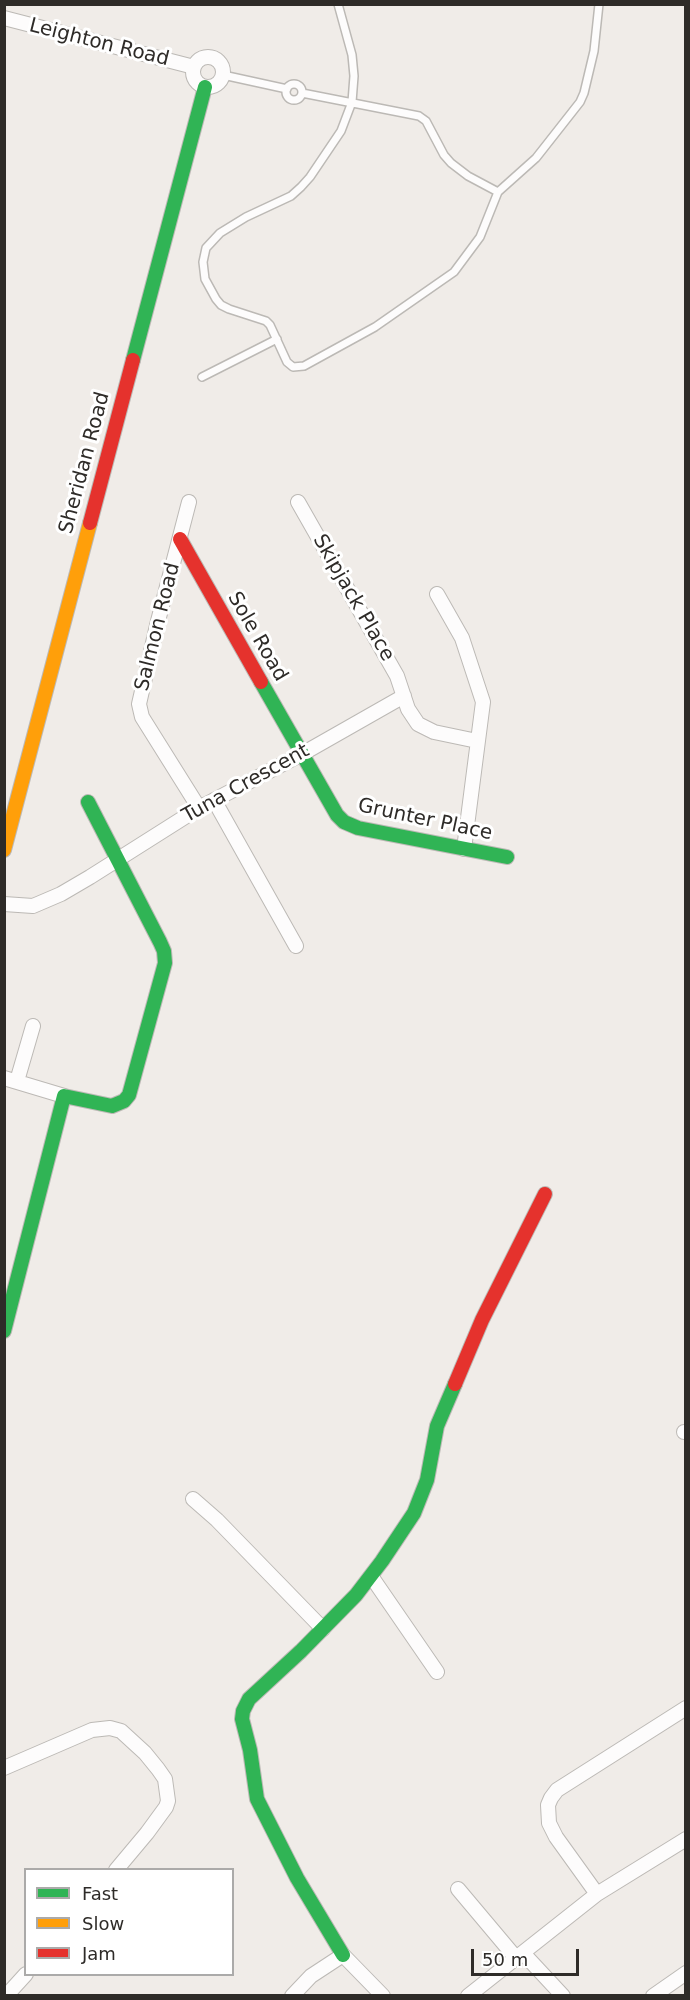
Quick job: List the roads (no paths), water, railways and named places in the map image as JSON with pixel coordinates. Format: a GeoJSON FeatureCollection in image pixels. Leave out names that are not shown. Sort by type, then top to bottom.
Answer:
{"type":"FeatureCollection","features":[{"type":"Feature","properties":{"kind":"street","name":"Leighton Road"},"geometry":{"type":"LineString","coordinates":[[4,18],[194,67]]}},
{"type":"Feature","properties":{"kind":"street"},"geometry":{"type":"LineString","coordinates":[[214,58],[221,65],[223,75],[218,84],[205,87],[196,80],[194,67],[200,59],[214,58]]}},
{"type":"Feature","properties":{"kind":"street","name":"Sheridan Road"},"geometry":{"type":"LineString","coordinates":[[4,850],[9,811],[205,87]]}},
{"type":"Feature","properties":{"kind":"street","name":"Salmon Road"},"geometry":{"type":"LineString","coordinates":[[189,502],[139,704],[142,717],[199,808]]}},
{"type":"Feature","properties":{"kind":"street","name":"Skipjack Place"},"geometry":{"type":"LineString","coordinates":[[298,502],[397,676],[404,696]]}},
{"type":"Feature","properties":{"kind":"street","name":"Sole Road"},"geometry":{"type":"LineString","coordinates":[[180,539],[302,754]]}},
{"type":"Feature","properties":{"kind":"street"},"geometry":{"type":"LineString","coordinates":[[437,594],[462,638],[483,702],[464,849]]}},
{"type":"Feature","properties":{"kind":"street"},"geometry":{"type":"LineString","coordinates":[[404,696],[413,717],[423,728],[477,741]]}},
{"type":"Feature","properties":{"kind":"street","name":"Tuna Crescent"},"geometry":{"type":"LineString","coordinates":[[4,904],[33,906],[45,902],[90,877],[199,808],[302,754],[404,696]]}},
{"type":"Feature","properties":{"kind":"street","name":"Grunter Place"},"geometry":{"type":"LineString","coordinates":[[302,754],[337,815],[344,822],[357,828],[507,857]]}},
{"type":"Feature","properties":{"kind":"street"},"geometry":{"type":"LineString","coordinates":[[214,800],[296,946]]}},
{"type":"Feature","properties":{"kind":"street"},"geometry":{"type":"LineString","coordinates":[[33,1026],[11,1080],[100,1105],[112,1106],[124,1101],[129,1095],[157,998],[165,963],[164,951],[88,802]]}},
{"type":"Feature","properties":{"kind":"street"},"geometry":{"type":"LineString","coordinates":[[4,1331],[64,1096]]}},
{"type":"Feature","properties":{"kind":"street"},"geometry":{"type":"LineString","coordinates":[[383,1995],[343,1954],[297,1878],[257,1799],[250,1750],[242,1719],[243,1711],[249,1699],[356,1595],[414,1514],[427,1480],[437,1426],[482,1320],[545,1194]]}},
{"type":"Feature","properties":{"kind":"street"},"geometry":{"type":"LineString","coordinates":[[193,1499],[217,1520],[323,1629]]}},
{"type":"Feature","properties":{"kind":"street"},"geometry":{"type":"LineString","coordinates":[[371,1576],[437,1672]]}},
{"type":"Feature","properties":{"kind":"street"},"geometry":{"type":"LineString","coordinates":[[597,1894],[556,1837],[549,1823],[551,1797],[557,1790],[686,1708]]}},
{"type":"Feature","properties":{"kind":"street"},"geometry":{"type":"LineString","coordinates":[[4,1768],[92,1730],[110,1728],[121,1731],[145,1753],[165,1779],[168,1801],[147,1833],[117,1868]]}},
{"type":"Feature","properties":{"kind":"street"},"geometry":{"type":"LineString","coordinates":[[468,1995],[597,1894],[686,1839]]}},
{"type":"Feature","properties":{"kind":"street"},"geometry":{"type":"LineString","coordinates":[[459,1889],[519,1955],[563,1995]]}},
{"type":"Feature","properties":{"kind":"street"},"geometry":{"type":"LineString","coordinates":[[292,1995],[311,1976],[343,1954]]}},
{"type":"Feature","properties":{"kind":"street"},"geometry":{"type":"LineString","coordinates":[[653,1995],[686,1973]]}},
{"type":"Feature","properties":{"kind":"street"},"geometry":{"type":"LineString","coordinates":[[6,1995],[24,1976]]}},
{"type":"Feature","properties":{"kind":"lane"},"geometry":{"type":"LineString","coordinates":[[338,4],[352,55],[354,76],[351,102],[341,131],[301,187],[291,196],[246,217],[220,233],[206,248],[203,262],[205,279],[221,305],[266,321],[287,362],[293,367],[304,366],[375,327],[454,272],[469,254],[488,221],[498,192],[536,158],[585,93],[594,51],[599,4]]}},
{"type":"Feature","properties":{"kind":"lane"},"geometry":{"type":"LineString","coordinates":[[223,75],[287,89],[287,94],[291,99],[297,99],[302,93],[419,116],[426,121],[444,155],[451,163],[468,176],[498,192]]}},
{"type":"Feature","properties":{"kind":"lane"},"geometry":{"type":"LineString","coordinates":[[202,377],[277,339]]}}]}
